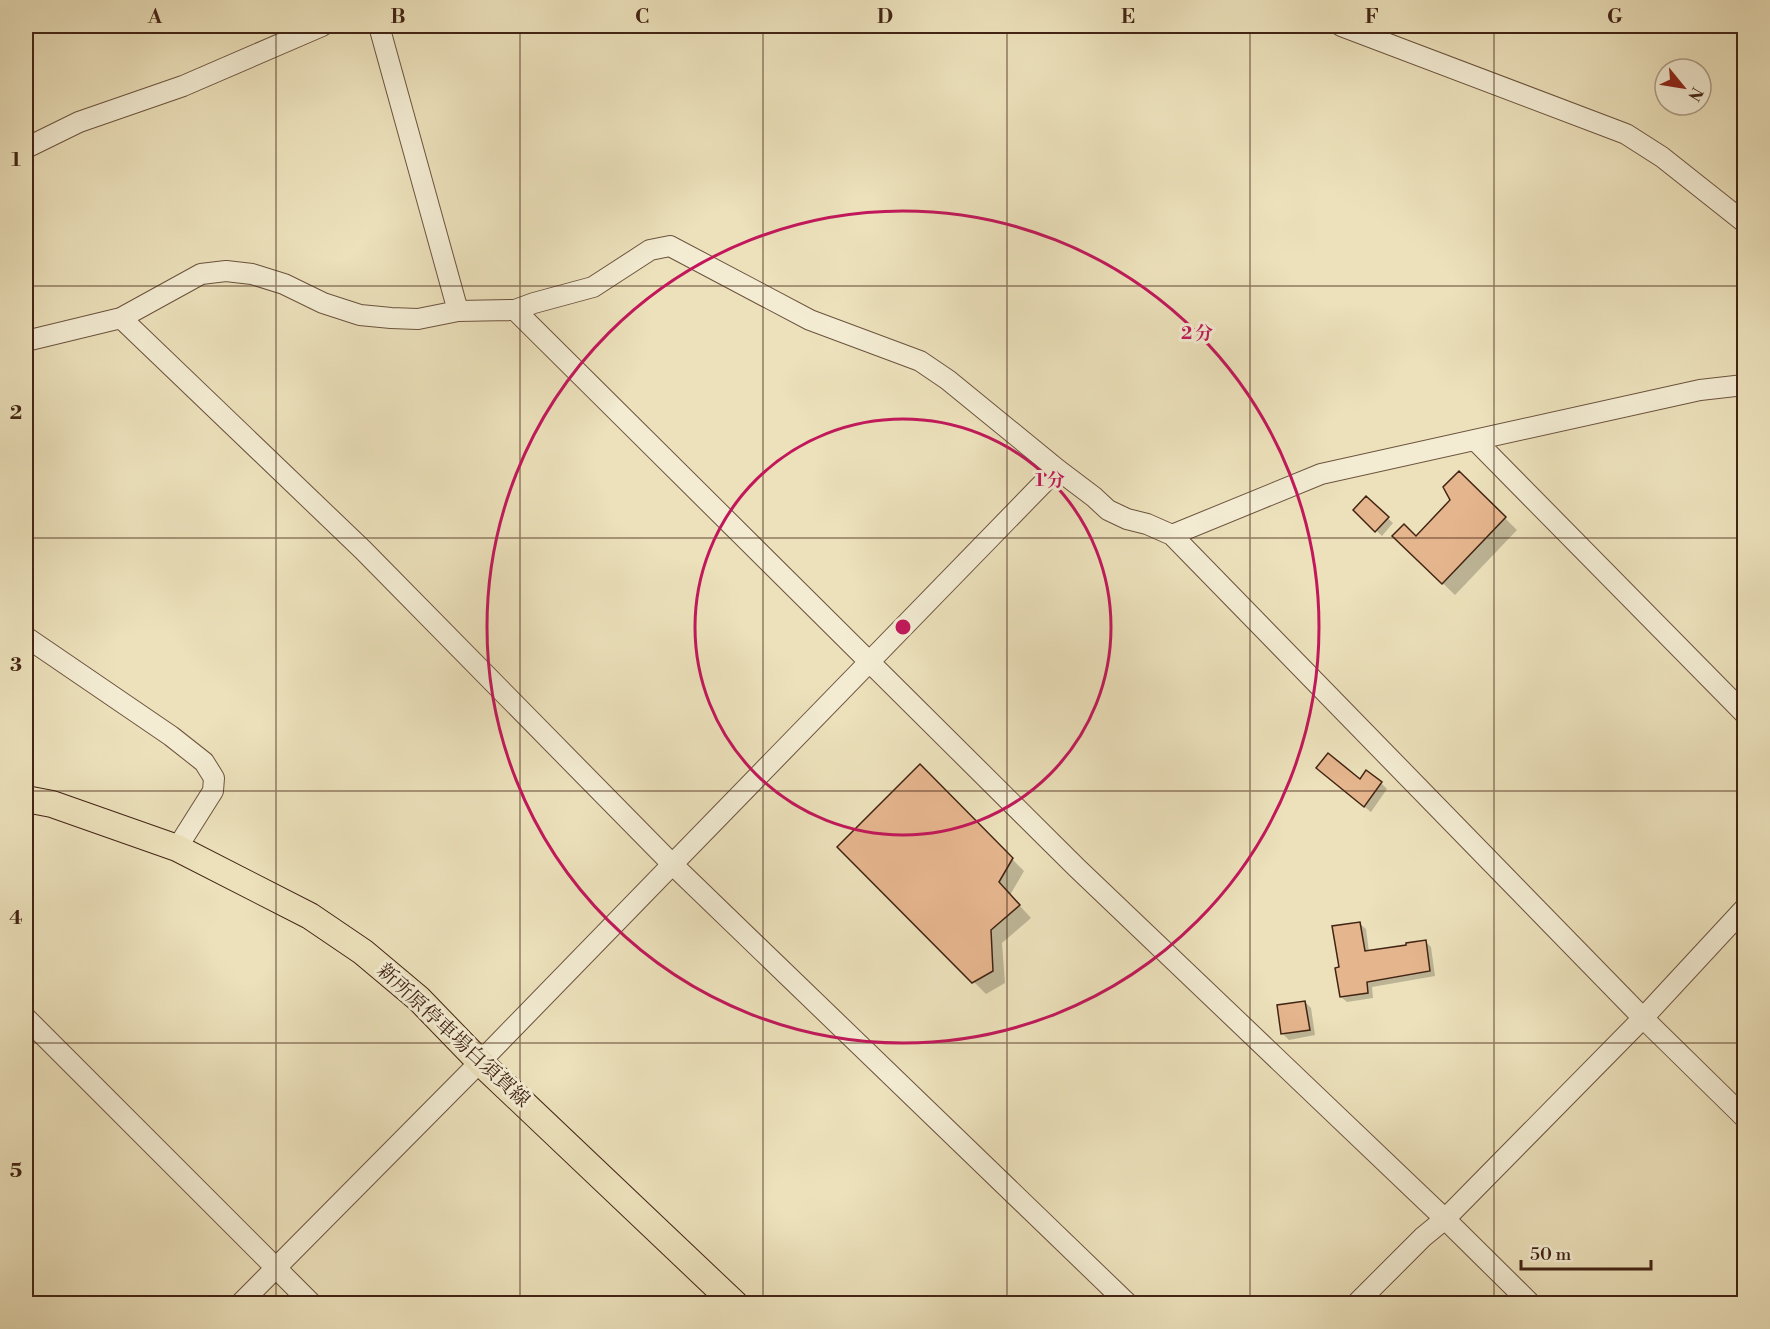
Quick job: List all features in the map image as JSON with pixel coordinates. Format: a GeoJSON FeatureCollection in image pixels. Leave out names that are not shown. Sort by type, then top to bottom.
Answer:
{"type":"FeatureCollection","features":[{"type":"Feature","properties":{"kind":"main road","name":"新所原停車場白須賀線"},"geometry":{"type":"LineString","coordinates":[[26,799],[52,804],[177,848],[310,916],[363,952],[419,999],[480,1062],[735,1304]]}},
{"type":"Feature","properties":{"kind":"street"},"geometry":{"type":"LineString","coordinates":[[26,148],[79,122],[183,86],[322,26]]}},
{"type":"Feature","properties":{"kind":"street"},"geometry":{"type":"LineString","coordinates":[[379,26],[458,311]]}},
{"type":"Feature","properties":{"kind":"street"},"geometry":{"type":"LineString","coordinates":[[1341,26],[1626,134],[1662,157],[1744,222]]}},
{"type":"Feature","properties":{"kind":"street"},"geometry":{"type":"LineString","coordinates":[[26,341],[121,318],[201,273],[226,271],[252,274],[284,284],[323,303],[360,315],[418,319],[458,311],[515,310],[593,287],[650,250],[670,246],[810,320],[920,361],[948,380],[1108,510],[1172,534],[1643,1018],[1744,1117]]}},
{"type":"Feature","properties":{"kind":"street"},"geometry":{"type":"LineString","coordinates":[[515,310],[1077,868],[1531,1304]]}},
{"type":"Feature","properties":{"kind":"street"},"geometry":{"type":"LineString","coordinates":[[121,318],[363,550],[672,864],[1128,1304]]}},
{"type":"Feature","properties":{"kind":"street"},"geometry":{"type":"LineString","coordinates":[[1172,534],[1321,474],[1700,390],[1744,385]]}},
{"type":"Feature","properties":{"kind":"street"},"geometry":{"type":"LineString","coordinates":[[1476,441],[1744,713]]}},
{"type":"Feature","properties":{"kind":"street"},"geometry":{"type":"LineString","coordinates":[[240,1304],[480,1062],[1057,469]]}},
{"type":"Feature","properties":{"kind":"street"},"geometry":{"type":"LineString","coordinates":[[26,637],[171,736],[204,762],[214,778],[213,791],[177,848]]}},
{"type":"Feature","properties":{"kind":"street"},"geometry":{"type":"LineString","coordinates":[[1356,1304],[1423,1237],[1445,1219],[1643,1018],[1744,909]]}},
{"type":"Feature","properties":{"kind":"street"},"geometry":{"type":"LineString","coordinates":[[26,1018],[312,1304]]}},
{"type":"Feature","properties":{"kind":"building"},"geometry":{"type":"Polygon","coordinates":[[[1459,471],[1506,517],[1442,584],[1392,536],[1404,524],[1416,536],[1450,500],[1443,487],[1459,471]]]}},
{"type":"Feature","properties":{"kind":"building"},"geometry":{"type":"Polygon","coordinates":[[[1366,496],[1389,517],[1375,532],[1353,510],[1366,496]]]}},
{"type":"Feature","properties":{"kind":"building"},"geometry":{"type":"Polygon","coordinates":[[[1328,753],[1360,779],[1366,770],[1382,782],[1364,807],[1316,768],[1328,753]]]}},
{"type":"Feature","properties":{"kind":"building"},"geometry":{"type":"Polygon","coordinates":[[[920,764],[1013,858],[999,882],[1020,905],[991,930],[993,971],[972,983],[837,847],[920,764]]]}},
{"type":"Feature","properties":{"kind":"building"},"geometry":{"type":"Polygon","coordinates":[[[1360,922],[1365,951],[1426,940],[1430,971],[1367,982],[1368,993],[1340,997],[1335,968],[1339,967],[1332,926],[1360,922]]]}},
{"type":"Feature","properties":{"kind":"building"},"geometry":{"type":"Polygon","coordinates":[[[1305,1001],[1310,1030],[1281,1034],[1277,1005],[1305,1001]]]}}]}
